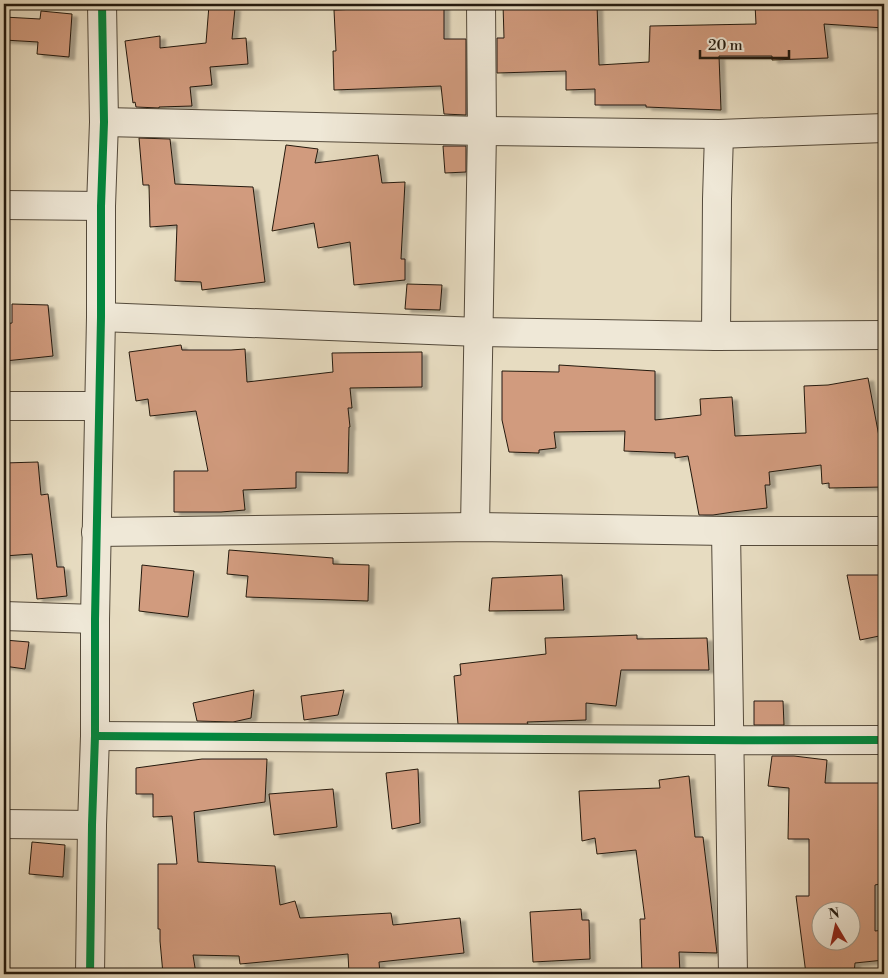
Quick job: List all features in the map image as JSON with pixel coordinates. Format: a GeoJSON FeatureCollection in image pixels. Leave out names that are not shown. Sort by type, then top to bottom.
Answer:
{"type":"FeatureCollection","features":[{"type":"Feature","properties":{"kind":"street"},"geometry":{"type":"LineString","coordinates":[[90,974],[95,736],[98,406],[101,317],[100,206],[104,122],[102,4]]}},
{"type":"Feature","properties":{"kind":"street"},"geometry":{"type":"LineString","coordinates":[[475,527],[482,131],[480,4]]}},
{"type":"Feature","properties":{"kind":"street"},"geometry":{"type":"LineString","coordinates":[[104,122],[482,131],[719,134],[884,128]]}},
{"type":"Feature","properties":{"kind":"street"},"geometry":{"type":"LineString","coordinates":[[716,336],[719,134]]}},
{"type":"Feature","properties":{"kind":"street"},"geometry":{"type":"LineString","coordinates":[[4,205],[100,206]]}},
{"type":"Feature","properties":{"kind":"street"},"geometry":{"type":"LineString","coordinates":[[101,317],[479,332],[716,336],[884,335]]}},
{"type":"Feature","properties":{"kind":"street"},"geometry":{"type":"LineString","coordinates":[[4,406],[98,406]]}},
{"type":"Feature","properties":{"kind":"street"},"geometry":{"type":"LineString","coordinates":[[96,532],[475,527],[726,531],[884,531]]}},
{"type":"Feature","properties":{"kind":"street"},"geometry":{"type":"LineString","coordinates":[[726,531],[733,974]]}},
{"type":"Feature","properties":{"kind":"street"},"geometry":{"type":"LineString","coordinates":[[4,616],[95,620]]}},
{"type":"Feature","properties":{"kind":"street"},"geometry":{"type":"LineString","coordinates":[[95,736],[729,741],[884,740]]}},
{"type":"Feature","properties":{"kind":"street"},"geometry":{"type":"LineString","coordinates":[[4,824],[92,825]]}},
{"type":"Feature","properties":{"kind":"building"},"geometry":{"type":"Polygon","coordinates":[[[408,4],[444,4],[444,39],[466,39],[466,115],[444,114],[441,86],[334,90],[333,51],[336,51],[334,10],[408,7],[408,4]]]}},
{"type":"Feature","properties":{"kind":"building"},"geometry":{"type":"Polygon","coordinates":[[[503,4],[525,4],[525,7],[597,4],[599,65],[649,62],[650,26],[756,24],[755,4],[884,4],[884,28],[824,24],[828,58],[772,60],[772,56],[719,56],[721,110],[646,107],[646,105],[595,105],[595,89],[566,90],[566,71],[497,73],[497,38],[504,38],[503,4]]]}},
{"type":"Feature","properties":{"kind":"building"},"geometry":{"type":"Polygon","coordinates":[[[209,5],[235,8],[232,39],[246,38],[248,64],[210,67],[212,85],[190,87],[192,106],[136,107],[135,102],[133,103],[125,41],[160,36],[160,48],[206,43],[209,5]]]}},
{"type":"Feature","properties":{"kind":"building"},"geometry":{"type":"Polygon","coordinates":[[[41,11],[72,14],[69,57],[37,54],[38,42],[4,40],[4,17],[40,19],[41,11]]]}},
{"type":"Feature","properties":{"kind":"building"},"geometry":{"type":"Polygon","coordinates":[[[139,138],[170,139],[175,184],[253,187],[265,282],[202,290],[201,282],[175,281],[177,225],[150,227],[149,185],[143,185],[139,138]]]}},
{"type":"Feature","properties":{"kind":"building"},"geometry":{"type":"Polygon","coordinates":[[[286,145],[318,149],[315,163],[378,155],[382,183],[405,182],[401,259],[405,259],[405,280],[354,285],[350,242],[318,248],[314,223],[272,231],[286,145]]]}},
{"type":"Feature","properties":{"kind":"building"},"geometry":{"type":"Polygon","coordinates":[[[443,146],[466,146],[466,172],[445,173],[443,146]]]}},
{"type":"Feature","properties":{"kind":"building"},"geometry":{"type":"Polygon","coordinates":[[[407,284],[442,285],[440,310],[405,309],[407,284]]]}},
{"type":"Feature","properties":{"kind":"building"},"geometry":{"type":"Polygon","coordinates":[[[12,304],[48,305],[53,356],[5,361],[4,324],[12,323],[12,304]]]}},
{"type":"Feature","properties":{"kind":"building"},"geometry":{"type":"Polygon","coordinates":[[[181,345],[182,350],[245,349],[247,382],[333,372],[332,353],[422,352],[422,387],[350,388],[352,408],[348,408],[350,427],[348,473],[296,472],[296,488],[243,490],[245,510],[174,512],[174,471],[208,471],[196,411],[150,416],[148,399],[136,401],[129,352],[181,345]]]}},
{"type":"Feature","properties":{"kind":"building"},"geometry":{"type":"Polygon","coordinates":[[[559,365],[655,371],[655,420],[701,415],[700,399],[732,397],[735,436],[806,433],[804,386],[828,385],[868,378],[884,463],[884,487],[829,488],[829,483],[822,484],[821,465],[769,472],[770,485],[765,485],[767,508],[699,515],[688,456],[675,458],[675,453],[624,451],[625,431],[554,432],[556,448],[539,450],[539,453],[509,452],[502,420],[502,371],[559,372],[559,365]]]}},
{"type":"Feature","properties":{"kind":"building"},"geometry":{"type":"Polygon","coordinates":[[[38,462],[41,495],[48,494],[57,567],[64,567],[67,596],[37,599],[32,554],[4,556],[4,463],[38,462]]]}},
{"type":"Feature","properties":{"kind":"building"},"geometry":{"type":"Polygon","coordinates":[[[229,550],[333,558],[333,564],[369,565],[368,601],[246,597],[248,576],[227,574],[229,550]]]}},
{"type":"Feature","properties":{"kind":"building"},"geometry":{"type":"Polygon","coordinates":[[[142,565],[194,571],[188,617],[139,611],[142,565]]]}},
{"type":"Feature","properties":{"kind":"building"},"geometry":{"type":"Polygon","coordinates":[[[562,575],[564,610],[489,611],[492,578],[562,575]]]}},
{"type":"Feature","properties":{"kind":"building"},"geometry":{"type":"Polygon","coordinates":[[[847,575],[884,575],[884,635],[860,640],[847,575]]]}},
{"type":"Feature","properties":{"kind":"building"},"geometry":{"type":"Polygon","coordinates":[[[637,635],[637,639],[707,638],[709,670],[621,670],[616,706],[586,703],[586,720],[527,722],[528,724],[458,724],[454,676],[461,675],[460,664],[546,654],[545,638],[637,635]]]}},
{"type":"Feature","properties":{"kind":"building"},"geometry":{"type":"Polygon","coordinates":[[[4,640],[29,642],[25,669],[4,666],[4,640]]]}},
{"type":"Feature","properties":{"kind":"building"},"geometry":{"type":"Polygon","coordinates":[[[254,690],[251,718],[233,722],[197,721],[193,703],[254,690]]]}},
{"type":"Feature","properties":{"kind":"building"},"geometry":{"type":"Polygon","coordinates":[[[344,690],[338,715],[304,720],[301,696],[344,690]]]}},
{"type":"Feature","properties":{"kind":"building"},"geometry":{"type":"Polygon","coordinates":[[[754,701],[783,701],[784,725],[754,725],[754,701]]]}},
{"type":"Feature","properties":{"kind":"building"},"geometry":{"type":"Polygon","coordinates":[[[772,756],[794,756],[827,760],[825,783],[884,783],[884,883],[875,885],[875,931],[884,930],[884,960],[855,963],[854,974],[806,974],[796,896],[809,896],[809,839],[788,839],[789,788],[768,786],[772,756]]]}},
{"type":"Feature","properties":{"kind":"building"},"geometry":{"type":"Polygon","coordinates":[[[202,759],[267,759],[265,802],[194,812],[198,862],[275,866],[280,905],[295,901],[300,918],[391,913],[393,925],[460,918],[464,953],[379,962],[380,974],[349,974],[348,954],[240,964],[239,956],[193,955],[196,974],[163,974],[160,929],[158,929],[158,864],[177,864],[172,816],[153,817],[153,794],[136,794],[136,768],[202,759]]]}},
{"type":"Feature","properties":{"kind":"building"},"geometry":{"type":"Polygon","coordinates":[[[418,769],[420,823],[392,829],[386,773],[418,769]]]}},
{"type":"Feature","properties":{"kind":"building"},"geometry":{"type":"Polygon","coordinates":[[[689,776],[695,837],[703,837],[717,953],[679,952],[680,974],[642,974],[640,919],[645,919],[636,850],[597,854],[595,838],[582,841],[579,791],[660,788],[659,780],[689,776]]]}},
{"type":"Feature","properties":{"kind":"building"},"geometry":{"type":"Polygon","coordinates":[[[333,789],[337,827],[274,835],[269,794],[333,789]]]}},
{"type":"Feature","properties":{"kind":"building"},"geometry":{"type":"Polygon","coordinates":[[[32,842],[65,845],[63,877],[29,874],[32,842]]]}},
{"type":"Feature","properties":{"kind":"building"},"geometry":{"type":"Polygon","coordinates":[[[581,909],[582,920],[589,920],[590,959],[533,962],[530,912],[581,909]]]}},
{"type":"Feature","properties":{"kind":"cycle path"},"geometry":{"type":"LineString","coordinates":[[90,974],[95,736],[101,206],[104,122],[102,4]]}},
{"type":"Feature","properties":{"kind":"cycle path"},"geometry":{"type":"LineString","coordinates":[[95,736],[490,740],[884,740]]}}]}
